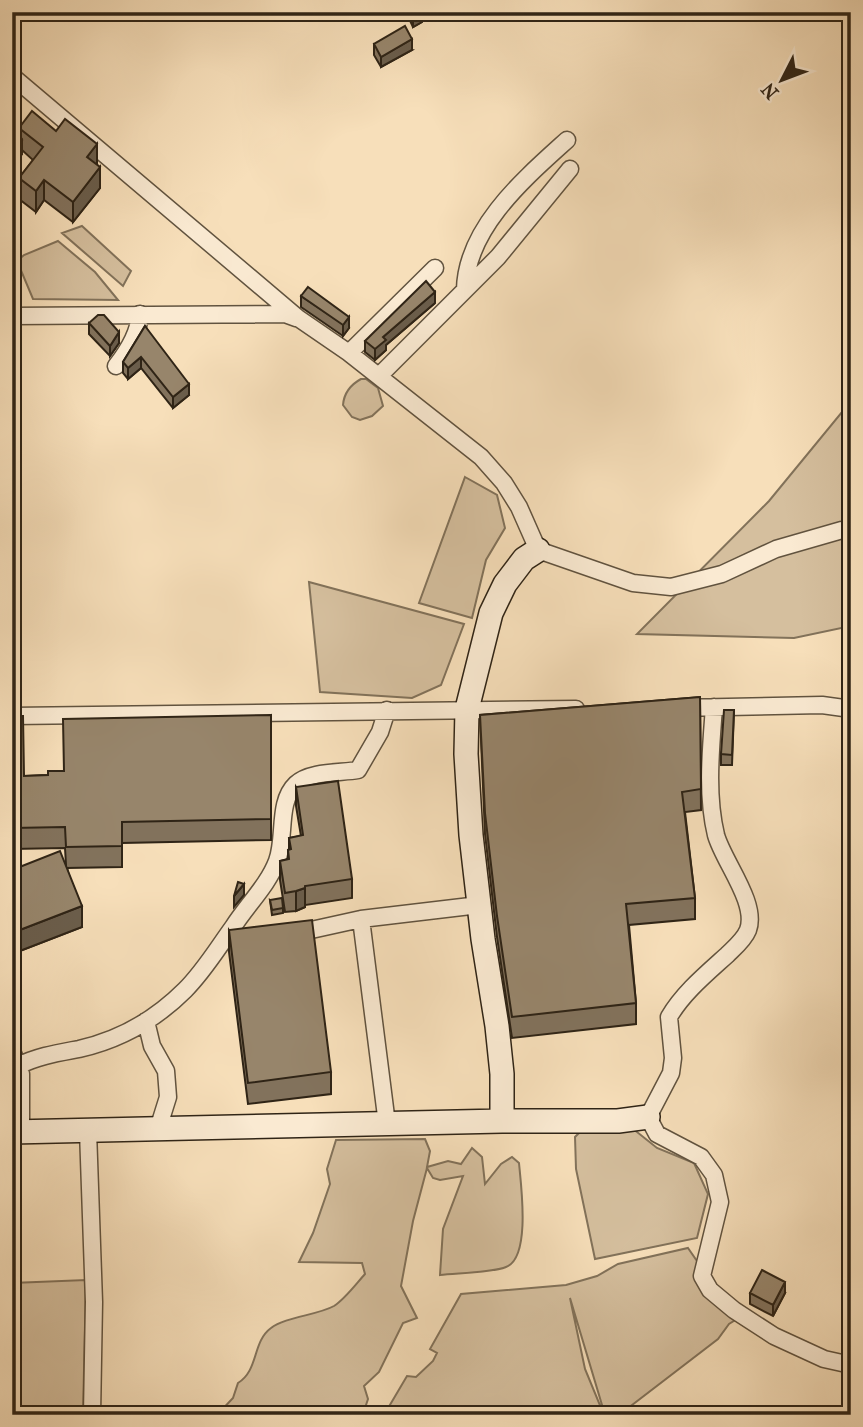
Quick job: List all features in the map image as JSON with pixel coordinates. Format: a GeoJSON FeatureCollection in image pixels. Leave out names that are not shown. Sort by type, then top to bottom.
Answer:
{"type":"FeatureCollection","features":[{"type":"Feature","properties":{"kind":"street"},"geometry":{"type":"LineString","coordinates":[[12,75],[298,318],[349,353],[481,457],[504,483],[519,507],[538,550],[634,583],[671,587],[722,574],[776,549],[842,530],[851,530]]}},
{"type":"Feature","properties":{"kind":"street"},"geometry":{"type":"LineString","coordinates":[[465,290],[474,253],[491,216],[524,178],[567,140]]}},
{"type":"Feature","properties":{"kind":"street"},"geometry":{"type":"LineString","coordinates":[[379,376],[498,257],[570,169]]}},
{"type":"Feature","properties":{"kind":"street"},"geometry":{"type":"LineString","coordinates":[[349,353],[435,268]]}},
{"type":"Feature","properties":{"kind":"street"},"geometry":{"type":"LineString","coordinates":[[116,366],[126,353],[139,325],[140,314]]}},
{"type":"Feature","properties":{"kind":"street"},"geometry":{"type":"LineString","coordinates":[[12,316],[285,314],[298,318]]}},
{"type":"Feature","properties":{"kind":"street"},"geometry":{"type":"LineString","coordinates":[[502,1121],[502,1074],[497,1026],[471,835],[466,754],[467,709],[491,613],[505,584],[524,559],[538,550]]}},
{"type":"Feature","properties":{"kind":"street"},"geometry":{"type":"LineString","coordinates":[[667,708],[822,705],[851,709]]}},
{"type":"Feature","properties":{"kind":"street"},"geometry":{"type":"LineString","coordinates":[[648,1117],[671,1073],[673,1058],[669,1017],[684,996],[739,943],[748,929],[749,911],[717,836],[712,806],[710,758],[714,707]]}},
{"type":"Feature","properties":{"kind":"street"},"geometry":{"type":"LineString","coordinates":[[12,716],[586,709]]}},
{"type":"Feature","properties":{"kind":"street"},"geometry":{"type":"LineString","coordinates":[[387,710],[380,732],[358,770],[314,776],[297,783],[287,799],[277,861],[211,961],[184,992],[146,1021],[116,1038],[49,1054],[15,1058],[21,1074],[17,1132],[502,1121],[618,1121],[648,1117]]}},
{"type":"Feature","properties":{"kind":"street"},"geometry":{"type":"LineString","coordinates":[[272,935],[282,936],[361,919],[479,905]]}},
{"type":"Feature","properties":{"kind":"street"},"geometry":{"type":"LineString","coordinates":[[242,914],[254,933]]}},
{"type":"Feature","properties":{"kind":"street"},"geometry":{"type":"LineString","coordinates":[[361,919],[387,1124]]}},
{"type":"Feature","properties":{"kind":"street"},"geometry":{"type":"LineString","coordinates":[[146,1021],[152,1046],[166,1071],[168,1097],[158,1129]]}},
{"type":"Feature","properties":{"kind":"street"},"geometry":{"type":"LineString","coordinates":[[648,1117],[657,1134],[701,1157],[714,1175],[720,1202],[702,1276],[710,1290],[734,1310],[774,1336],[824,1359],[850,1363]]}},
{"type":"Feature","properties":{"kind":"street"},"geometry":{"type":"LineString","coordinates":[[88,1131],[94,1302],[92,1415]]}},
{"type":"Feature","properties":{"kind":"shaded area"},"geometry":{"type":"Polygon","coordinates":[[[82,226],[131,271],[123,286],[62,233],[82,226]]]}},
{"type":"Feature","properties":{"kind":"shaded area"},"geometry":{"type":"Polygon","coordinates":[[[58,241],[95,272],[118,300],[33,299],[17,261],[24,255],[58,241]]]}},
{"type":"Feature","properties":{"kind":"shaded area"},"geometry":{"type":"Polygon","coordinates":[[[361,379],[366,379],[378,388],[383,406],[372,416],[360,420],[352,417],[343,405],[348,390],[361,379]]]}},
{"type":"Feature","properties":{"kind":"shaded area"},"geometry":{"type":"Polygon","coordinates":[[[851,401],[851,626],[794,638],[637,634],[769,501],[851,401]]]}},
{"type":"Feature","properties":{"kind":"shaded area"},"geometry":{"type":"Polygon","coordinates":[[[465,477],[497,495],[505,528],[486,560],[472,618],[419,603],[465,477]]]}},
{"type":"Feature","properties":{"kind":"shaded area"},"geometry":{"type":"Polygon","coordinates":[[[309,582],[464,624],[441,685],[412,698],[320,692],[309,582]]]}},
{"type":"Feature","properties":{"kind":"shaded area"},"geometry":{"type":"Polygon","coordinates":[[[632,1128],[657,1148],[694,1163],[708,1194],[697,1238],[595,1259],[576,1169],[575,1137],[583,1129],[632,1128]]]}},
{"type":"Feature","properties":{"kind":"shaded area"},"geometry":{"type":"Polygon","coordinates":[[[425,1139],[430,1151],[427,1167],[448,1161],[461,1164],[472,1148],[482,1157],[485,1184],[501,1164],[512,1157],[519,1163],[523,1220],[519,1250],[514,1261],[506,1267],[492,1270],[440,1275],[443,1229],[463,1176],[440,1180],[433,1178],[427,1168],[413,1221],[401,1286],[417,1318],[403,1323],[379,1372],[364,1386],[368,1399],[363,1414],[217,1415],[233,1398],[238,1383],[249,1371],[261,1341],[271,1328],[284,1321],[334,1306],[365,1274],[362,1263],[299,1262],[313,1233],[330,1184],[327,1169],[336,1140],[425,1139]]]}},
{"type":"Feature","properties":{"kind":"shaded area"},"geometry":{"type":"Polygon","coordinates":[[[688,1248],[737,1319],[729,1324],[718,1339],[619,1415],[605,1415],[570,1298],[585,1369],[604,1415],[384,1415],[407,1376],[416,1377],[433,1361],[437,1353],[430,1349],[461,1294],[566,1285],[597,1276],[618,1264],[688,1248]]]}},
{"type":"Feature","properties":{"kind":"shaded area"},"geometry":{"type":"Polygon","coordinates":[[[86,1280],[83,1415],[12,1415],[12,1283],[86,1280]]]}},
{"type":"Feature","properties":{"kind":"building"},"geometry":{"type":"Polygon","coordinates":[[[405,26],[412,39],[381,57],[374,44],[405,26]]]}},
{"type":"Feature","properties":{"kind":"building"},"geometry":{"type":"Polygon","coordinates":[[[32,111],[56,131],[65,119],[97,144],[87,157],[100,167],[73,202],[44,180],[36,191],[19,178],[43,147],[19,128],[32,111]]]}},
{"type":"Feature","properties":{"kind":"building"},"geometry":{"type":"Polygon","coordinates":[[[12,132],[22,140],[12,151],[12,132]]]}},
{"type":"Feature","properties":{"kind":"building"},"geometry":{"type":"Polygon","coordinates":[[[12,181],[18,186],[12,193],[12,181]]]}},
{"type":"Feature","properties":{"kind":"building"},"geometry":{"type":"Polygon","coordinates":[[[426,281],[435,292],[383,337],[386,340],[375,349],[365,341],[426,281]]]}},
{"type":"Feature","properties":{"kind":"building"},"geometry":{"type":"Polygon","coordinates":[[[308,287],[349,317],[343,325],[301,296],[308,287]]]}},
{"type":"Feature","properties":{"kind":"building"},"geometry":{"type":"Polygon","coordinates":[[[98,315],[104,315],[119,332],[110,346],[89,323],[98,315]]]}},
{"type":"Feature","properties":{"kind":"building"},"geometry":{"type":"Polygon","coordinates":[[[145,326],[189,384],[173,397],[141,357],[128,368],[123,362],[145,326]]]}},
{"type":"Feature","properties":{"kind":"building"},"geometry":{"type":"Polygon","coordinates":[[[700,697],[701,789],[682,792],[695,898],[626,904],[636,1003],[512,1017],[485,813],[480,715],[700,697]]]}},
{"type":"Feature","properties":{"kind":"building"},"geometry":{"type":"Polygon","coordinates":[[[724,710],[734,710],[732,755],[721,754],[724,710]]]}},
{"type":"Feature","properties":{"kind":"building"},"geometry":{"type":"Polygon","coordinates":[[[271,715],[271,819],[122,822],[122,846],[66,847],[65,827],[12,828],[12,716],[23,716],[24,776],[64,771],[63,719],[271,715]]]}},
{"type":"Feature","properties":{"kind":"building"},"geometry":{"type":"Polygon","coordinates":[[[338,781],[352,879],[305,886],[285,893],[280,861],[289,859],[289,838],[303,835],[296,787],[338,781]]]}},
{"type":"Feature","properties":{"kind":"building"},"geometry":{"type":"Polygon","coordinates":[[[60,851],[82,906],[12,933],[12,870],[60,851]]]}},
{"type":"Feature","properties":{"kind":"building"},"geometry":{"type":"Polygon","coordinates":[[[238,882],[244,884],[234,896],[238,882]]]}},
{"type":"Feature","properties":{"kind":"building"},"geometry":{"type":"Polygon","coordinates":[[[282,898],[283,908],[272,910],[270,900],[282,898]]]}},
{"type":"Feature","properties":{"kind":"building"},"geometry":{"type":"Polygon","coordinates":[[[312,920],[331,1072],[248,1083],[229,930],[312,920]]]}},
{"type":"Feature","properties":{"kind":"building"},"geometry":{"type":"Polygon","coordinates":[[[762,1270],[785,1282],[773,1305],[750,1293],[762,1270]]]}}]}
